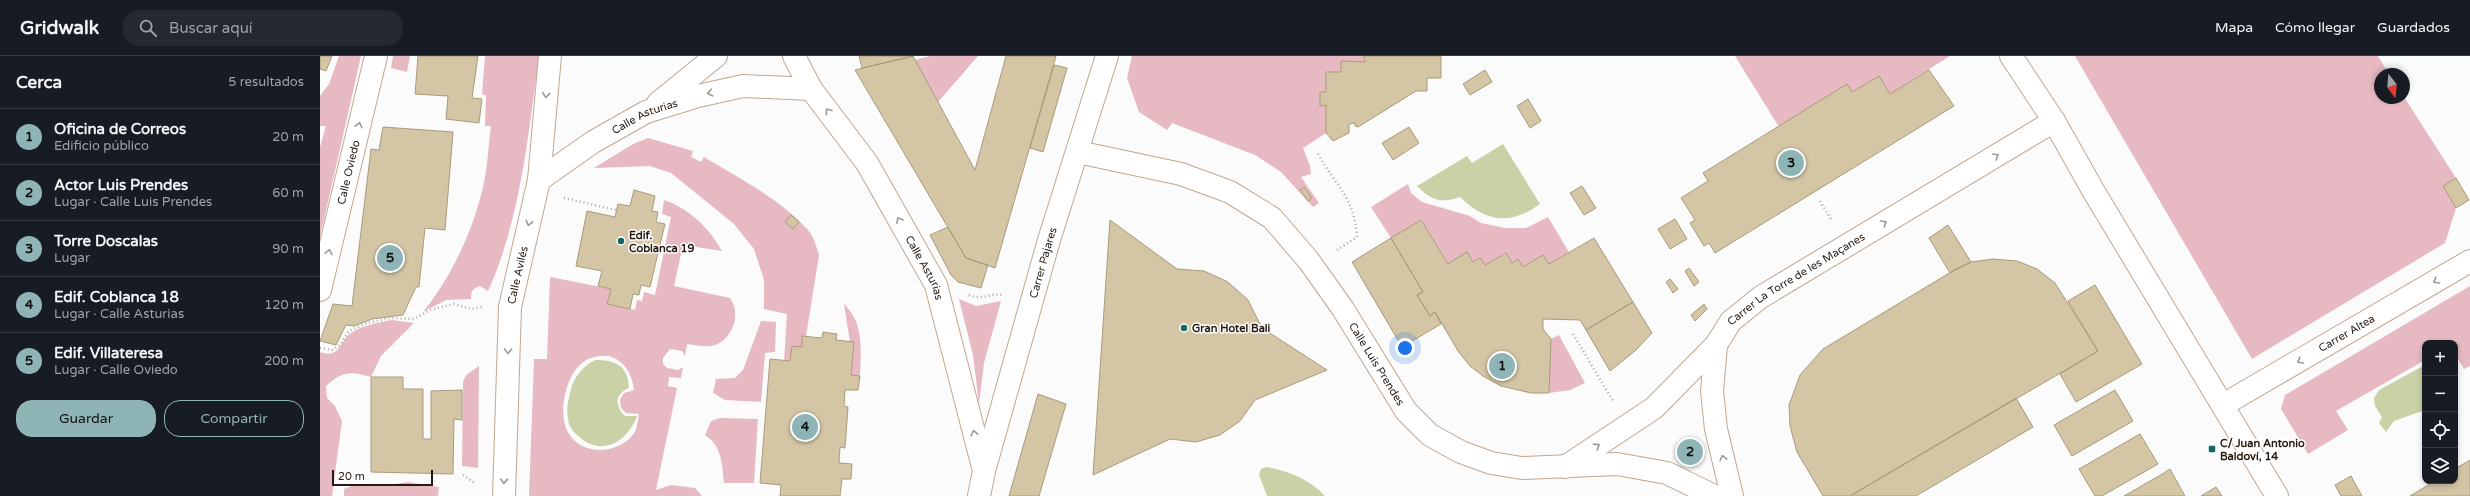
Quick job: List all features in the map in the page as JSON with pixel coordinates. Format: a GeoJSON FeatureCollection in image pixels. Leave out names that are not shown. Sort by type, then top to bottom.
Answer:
{"type":"FeatureCollection","features":[{"type":"Feature","properties":{"kind":"street","name":"Calle Oviedo"},"geometry":{"type":"LineString","coordinates":[[320,290],[376,56]]}},
{"type":"Feature","properties":{"kind":"street","name":"Calle Avilés"},"geometry":{"type":"LineString","coordinates":[[504,496],[510,307],[538,186],[550,56]]}},
{"type":"Feature","properties":{"kind":"street"},"geometry":{"type":"LineString","coordinates":[[646,112],[716,56]]}},
{"type":"Feature","properties":{"kind":"street","name":"Calle Asturias"},"geometry":{"type":"LineString","coordinates":[[794,56],[811,89],[867,163],[936,285],[984,471]]}},
{"type":"Feature","properties":{"kind":"street","name":"Carrer Pajares"},"geometry":{"type":"LineString","coordinates":[[979,496],[984,471],[1049,240],[1078,152],[1106,56]]}},
{"type":"Feature","properties":{"kind":"street"},"geometry":{"type":"LineString","coordinates":[[2011,56],[2054,121],[2094,192],[2277,496]]}},
{"type":"Feature","properties":{"kind":"street","name":"Calle Asturias"},"geometry":{"type":"LineString","coordinates":[[538,186],[593,142],[646,112],[698,96],[743,86],[811,89]]}},
{"type":"Feature","properties":{"kind":"street","name":"Carrer La Torre de les Maçanes"},"geometry":{"type":"LineString","coordinates":[[1564,467],[1654,408],[1716,345],[1731,321],[1761,296],[2054,121]]}},
{"type":"Feature","properties":{"kind":"street","name":"Calle Luis Prendes"},"geometry":{"type":"LineString","coordinates":[[1078,152],[1181,174],[1230,192],[1272,218],[1313,266],[1343,309],[1406,411],[1430,435],[1461,452],[1491,463],[1522,468],[1617,464],[1667,473],[1714,496]]}},
{"type":"Feature","properties":{"kind":"street","name":"Carrer Altea"},"geometry":{"type":"LineString","coordinates":[[2223,405],[2470,261]]}},
{"type":"Feature","properties":{"kind":"street"},"geometry":{"type":"LineString","coordinates":[[1716,345],[1712,391],[1716,429],[1732,496]]}},
{"type":"Feature","properties":{"kind":"path"},"geometry":{"type":"LineString","coordinates":[[1313,266],[1357,237],[1349,199],[1318,154]]}},
{"type":"Feature","properties":{"kind":"path"},"geometry":{"type":"LineString","coordinates":[[538,186],[616,210]]}},
{"type":"Feature","properties":{"kind":"path"},"geometry":{"type":"LineString","coordinates":[[966,293],[984,298],[998,293]]}},
{"type":"Feature","properties":{"kind":"path"},"geometry":{"type":"LineString","coordinates":[[320,348],[332,350],[340,346],[348,331],[367,323],[390,318],[414,319],[430,310],[454,304],[472,309],[488,306]]}},
{"type":"Feature","properties":{"kind":"path"},"geometry":{"type":"LineString","coordinates":[[1573,334],[1605,390],[1630,424]]}},
{"type":"Feature","properties":{"kind":"shaded area"},"geometry":{"type":"Polygon","coordinates":[[[339,56],[361,56],[320,237],[320,147],[326,126],[320,126],[320,96],[329,84],[339,56]]]}},
{"type":"Feature","properties":{"kind":"shaded area"},"geometry":{"type":"Polygon","coordinates":[[[393,56],[410,56],[407,72],[391,68],[393,56]]]}},
{"type":"Feature","properties":{"kind":"shaded area"},"geometry":{"type":"Polygon","coordinates":[[[485,56],[539,56],[527,146],[516,205],[499,263],[488,291],[480,286],[473,290],[471,299],[446,300],[423,312],[450,273],[470,229],[482,190],[486,172],[491,126],[485,126],[486,96],[482,94],[485,56]]]}},
{"type":"Feature","properties":{"kind":"shaded area"},"geometry":{"type":"Polygon","coordinates":[[[930,56],[978,56],[938,102],[915,60],[930,56]]]}},
{"type":"Feature","properties":{"kind":"shaded area"},"geometry":{"type":"Polygon","coordinates":[[[1132,56],[1364,56],[1365,62],[1341,72],[1326,72],[1326,92],[1320,92],[1320,105],[1326,105],[1326,133],[1303,148],[1310,166],[1311,174],[1301,177],[1319,203],[1313,207],[1281,172],[1255,155],[1172,123],[1167,130],[1139,112],[1127,78],[1132,56]]]}},
{"type":"Feature","properties":{"kind":"shaded area"},"geometry":{"type":"Polygon","coordinates":[[[1735,56],[1950,56],[1890,94],[1879,76],[1852,92],[1847,84],[1779,127],[1735,56]]]}},
{"type":"Feature","properties":{"kind":"shaded area"},"geometry":{"type":"Polygon","coordinates":[[[2075,56],[2378,56],[2385,68],[2374,68],[2374,104],[2408,104],[2456,178],[2443,186],[2456,208],[2445,243],[2252,359],[2075,56]]]}},
{"type":"Feature","properties":{"kind":"shaded area"},"geometry":{"type":"Polygon","coordinates":[[[648,138],[693,151],[691,157],[701,162],[704,157],[745,181],[785,208],[810,233],[815,242],[819,255],[806,336],[802,336],[802,347],[792,347],[790,361],[784,361],[787,314],[764,309],[764,280],[754,249],[734,224],[671,173],[650,166],[594,168],[633,144],[648,138]]]}},
{"type":"Feature","properties":{"kind":"shaded area"},"geometry":{"type":"Polygon","coordinates":[[[1503,144],[1540,204],[1529,211],[1518,216],[1508,218],[1489,216],[1479,212],[1460,197],[1447,200],[1437,199],[1427,195],[1417,186],[1467,156],[1472,163],[1503,144]]]}},
{"type":"Feature","properties":{"kind":"shaded area"},"geometry":{"type":"Polygon","coordinates":[[[1408,184],[1411,193],[1422,202],[1470,216],[1481,223],[1505,228],[1526,228],[1548,217],[1569,252],[1549,264],[1543,255],[1523,267],[1518,259],[1512,263],[1505,253],[1485,265],[1480,258],[1473,262],[1467,253],[1448,264],[1421,220],[1391,238],[1371,207],[1408,184]]]}},
{"type":"Feature","properties":{"kind":"shaded area"},"geometry":{"type":"Polygon","coordinates":[[[664,200],[682,209],[705,227],[722,251],[683,245],[674,286],[730,298],[735,311],[734,324],[727,337],[722,342],[709,346],[687,344],[685,356],[682,351],[670,349],[663,358],[663,364],[667,368],[678,370],[683,367],[681,378],[669,377],[668,386],[677,388],[656,490],[671,485],[695,488],[702,496],[529,496],[534,359],[547,359],[550,277],[611,289],[607,304],[635,310],[637,300],[642,301],[644,292],[655,295],[671,217],[662,214],[664,200]],[[598,356],[588,359],[576,369],[567,387],[563,407],[565,426],[575,441],[592,449],[602,450],[621,445],[635,432],[639,414],[626,413],[621,408],[620,399],[624,393],[634,390],[632,379],[627,369],[615,358],[609,356],[598,356]]]}},
{"type":"Feature","properties":{"kind":"shaded area"},"geometry":{"type":"Polygon","coordinates":[[[2470,286],[2470,366],[2464,369],[2458,359],[2458,340],[2422,340],[2422,362],[2336,411],[2348,430],[2308,454],[2281,409],[2285,395],[2470,286]]]}},
{"type":"Feature","properties":{"kind":"shaded area"},"geometry":{"type":"Polygon","coordinates":[[[959,299],[976,306],[1001,301],[984,363],[979,404],[973,355],[959,299]]]}},
{"type":"Feature","properties":{"kind":"shaded area"},"geometry":{"type":"Polygon","coordinates":[[[844,304],[855,320],[860,337],[860,376],[851,375],[854,343],[850,342],[844,304]]]}},
{"type":"Feature","properties":{"kind":"shaded area"},"geometry":{"type":"Polygon","coordinates":[[[392,320],[414,323],[381,356],[371,377],[352,373],[342,375],[326,386],[327,398],[335,406],[342,421],[332,496],[320,496],[320,352],[327,354],[332,353],[339,348],[347,336],[356,330],[392,320]]]}},
{"type":"Feature","properties":{"kind":"shaded area"},"geometry":{"type":"Polygon","coordinates":[[[761,321],[776,322],[775,352],[765,353],[761,402],[725,400],[713,393],[716,379],[735,378],[743,370],[761,321]]]}},
{"type":"Feature","properties":{"kind":"shaded area"},"geometry":{"type":"Polygon","coordinates":[[[1559,335],[1585,383],[1570,390],[1549,393],[1551,339],[1559,335]]]}},
{"type":"Feature","properties":{"kind":"shaded area"},"geometry":{"type":"Polygon","coordinates":[[[595,360],[609,361],[619,365],[623,369],[628,380],[629,388],[619,397],[619,408],[625,416],[637,416],[633,425],[620,440],[604,446],[596,446],[578,436],[570,426],[567,415],[568,402],[573,382],[586,366],[595,360]]]}},
{"type":"Feature","properties":{"kind":"shaded area"},"geometry":{"type":"Polygon","coordinates":[[[479,366],[478,468],[462,466],[463,382],[466,375],[479,366]]]}},
{"type":"Feature","properties":{"kind":"shaded area"},"geometry":{"type":"Polygon","coordinates":[[[2422,367],[2422,411],[2394,421],[2386,432],[2379,423],[2382,417],[2375,406],[2374,398],[2379,390],[2422,367]]]}},
{"type":"Feature","properties":{"kind":"shaded area"},"geometry":{"type":"Polygon","coordinates":[[[720,418],[758,419],[754,483],[724,483],[722,462],[718,450],[711,439],[705,435],[711,421],[720,418]]]}},
{"type":"Feature","properties":{"kind":"shaded area"},"geometry":{"type":"Polygon","coordinates":[[[1266,467],[1291,473],[1305,480],[1325,496],[1267,496],[1259,475],[1261,469],[1266,467]]]}},
{"type":"Feature","properties":{"kind":"shaded area"},"geometry":{"type":"Polygon","coordinates":[[[408,482],[439,487],[438,496],[344,496],[344,489],[356,484],[381,486],[408,482]]]}},
{"type":"Feature","properties":{"kind":"building"},"geometry":{"type":"Polygon","coordinates":[[[320,56],[332,56],[326,71],[320,69],[320,56]]]}},
{"type":"Feature","properties":{"kind":"building"},"geometry":{"type":"Polygon","coordinates":[[[418,56],[478,56],[472,98],[482,99],[479,123],[446,119],[448,96],[415,94],[418,56]]]}},
{"type":"Feature","properties":{"kind":"building"},"geometry":{"type":"Polygon","coordinates":[[[859,56],[914,56],[862,68],[859,56]]]}},
{"type":"Feature","properties":{"kind":"building"},"geometry":{"type":"Polygon","coordinates":[[[913,56],[975,170],[1006,56],[1056,56],[995,268],[966,258],[855,70],[913,56]]]}},
{"type":"Feature","properties":{"kind":"building"},"geometry":{"type":"Polygon","coordinates":[[[1364,56],[1441,56],[1441,78],[1427,78],[1427,91],[1416,91],[1358,127],[1355,126],[1355,123],[1349,124],[1349,133],[1333,141],[1326,133],[1326,105],[1320,106],[1320,92],[1326,92],[1326,72],[1341,72],[1341,61],[1365,62],[1364,56]]]}},
{"type":"Feature","properties":{"kind":"building"},"geometry":{"type":"Polygon","coordinates":[[[1054,65],[1067,68],[1043,152],[1030,148],[1054,65]]]}},
{"type":"Feature","properties":{"kind":"building"},"geometry":{"type":"Polygon","coordinates":[[[1485,70],[1492,82],[1470,95],[1463,84],[1485,70]]]}},
{"type":"Feature","properties":{"kind":"building"},"geometry":{"type":"Polygon","coordinates":[[[1929,70],[1954,106],[1715,253],[1709,243],[1704,246],[1690,223],[1695,220],[1681,198],[1708,181],[1703,173],[1847,84],[1852,92],[1879,76],[1890,94],[1929,70]]]}},
{"type":"Feature","properties":{"kind":"building"},"geometry":{"type":"Polygon","coordinates":[[[1528,99],[1541,121],[1530,128],[1517,106],[1528,99]]]}},
{"type":"Feature","properties":{"kind":"building"},"geometry":{"type":"Polygon","coordinates":[[[383,127],[453,132],[445,230],[425,228],[419,287],[416,287],[403,315],[372,319],[354,326],[346,325],[336,345],[320,341],[333,304],[352,306],[371,149],[379,150],[383,127]]]}},
{"type":"Feature","properties":{"kind":"building"},"geometry":{"type":"Polygon","coordinates":[[[1409,127],[1419,143],[1393,160],[1382,143],[1409,127]]]}},
{"type":"Feature","properties":{"kind":"building"},"geometry":{"type":"Polygon","coordinates":[[[2456,178],[2469,200],[2456,208],[2443,186],[2456,178]]]}},
{"type":"Feature","properties":{"kind":"building"},"geometry":{"type":"Polygon","coordinates":[[[1582,186],[1596,208],[1584,215],[1570,193],[1582,186]]]}},
{"type":"Feature","properties":{"kind":"building"},"geometry":{"type":"Polygon","coordinates":[[[1304,187],[1312,198],[1308,201],[1300,190],[1304,187]]]}},
{"type":"Feature","properties":{"kind":"building","name":"Edif. Coblanca 19"},"geometry":{"type":"Polygon","coordinates":[[[634,190],[655,196],[652,211],[658,212],[656,222],[665,224],[650,287],[641,285],[639,295],[633,294],[630,309],[607,304],[611,289],[598,286],[602,271],[576,266],[587,211],[615,217],[618,204],[630,206],[634,190]]]}},
{"type":"Feature","properties":{"kind":"building"},"geometry":{"type":"Polygon","coordinates":[[[791,215],[799,222],[793,229],[785,222],[791,215]]]}},
{"type":"Feature","properties":{"kind":"building"},"geometry":{"type":"Polygon","coordinates":[[[1675,219],[1687,239],[1670,249],[1658,229],[1675,219]]]}},
{"type":"Feature","properties":{"kind":"building"},"geometry":{"type":"Polygon","coordinates":[[[1110,220],[1177,269],[1204,271],[1228,282],[1248,300],[1262,328],[1327,370],[1255,400],[1240,421],[1220,435],[1196,442],[1170,439],[1093,475],[1110,220]]]}},
{"type":"Feature","properties":{"kind":"building"},"geometry":{"type":"Polygon","coordinates":[[[1421,220],[1448,264],[1467,252],[1473,262],[1480,258],[1485,265],[1506,253],[1512,263],[1518,259],[1523,267],[1543,255],[1549,264],[1594,238],[1633,302],[1586,330],[1580,320],[1543,319],[1543,329],[1551,339],[1549,393],[1531,393],[1501,386],[1483,376],[1470,366],[1458,351],[1435,312],[1430,316],[1417,295],[1423,292],[1391,238],[1421,220]]]}},
{"type":"Feature","properties":{"kind":"building"},"geometry":{"type":"Polygon","coordinates":[[[1948,225],[1971,262],[1950,273],[1929,238],[1948,225]]]}},
{"type":"Feature","properties":{"kind":"building"},"geometry":{"type":"Polygon","coordinates":[[[948,227],[966,258],[988,265],[981,288],[958,282],[951,275],[930,235],[948,227]]]}},
{"type":"Feature","properties":{"kind":"building"},"geometry":{"type":"Polygon","coordinates":[[[1391,238],[1423,292],[1417,295],[1430,316],[1435,312],[1441,324],[1402,347],[1352,262],[1391,238]]]}},
{"type":"Feature","properties":{"kind":"building"},"geometry":{"type":"Polygon","coordinates":[[[1993,259],[2017,261],[2037,269],[2055,283],[2098,351],[1850,496],[1823,496],[1797,452],[1790,426],[1789,405],[1800,375],[1823,349],[1956,269],[1971,262],[1993,259]]]}},
{"type":"Feature","properties":{"kind":"building"},"geometry":{"type":"Polygon","coordinates":[[[1689,268],[1699,282],[1694,286],[1685,271],[1689,268]]]}},
{"type":"Feature","properties":{"kind":"building"},"geometry":{"type":"Polygon","coordinates":[[[1670,279],[1678,289],[1673,293],[1666,282],[1670,279]]]}},
{"type":"Feature","properties":{"kind":"building"},"geometry":{"type":"Polygon","coordinates":[[[2095,285],[2142,364],[2076,402],[2060,374],[2098,351],[2068,301],[2095,285]]]}},
{"type":"Feature","properties":{"kind":"building"},"geometry":{"type":"Polygon","coordinates":[[[1633,302],[1652,333],[1635,351],[1610,371],[1586,330],[1633,302]]]}},
{"type":"Feature","properties":{"kind":"building"},"geometry":{"type":"Polygon","coordinates":[[[1704,304],[1707,309],[1695,321],[1691,315],[1704,304]]]}},
{"type":"Feature","properties":{"kind":"building"},"geometry":{"type":"Polygon","coordinates":[[[823,332],[837,334],[836,340],[854,342],[851,375],[860,376],[858,390],[845,390],[844,406],[848,407],[845,448],[840,447],[839,463],[852,464],[851,479],[842,479],[840,496],[780,496],[781,485],[760,483],[770,359],[790,361],[792,346],[802,347],[802,336],[822,338],[823,332]]]}},
{"type":"Feature","properties":{"kind":"building"},"geometry":{"type":"Polygon","coordinates":[[[371,377],[403,377],[403,389],[423,389],[423,439],[431,439],[431,391],[462,390],[462,420],[454,419],[453,474],[371,472],[371,377]]]}},
{"type":"Feature","properties":{"kind":"building"},"geometry":{"type":"Polygon","coordinates":[[[2115,390],[2133,421],[2072,456],[2054,425],[2115,390]]]}},
{"type":"Feature","properties":{"kind":"building"},"geometry":{"type":"Polygon","coordinates":[[[1038,394],[1066,404],[1039,496],[1009,496],[1038,394]]]}},
{"type":"Feature","properties":{"kind":"building"},"geometry":{"type":"Polygon","coordinates":[[[2016,398],[2033,427],[1916,496],[1850,496],[2016,398]]]}},
{"type":"Feature","properties":{"kind":"building"},"geometry":{"type":"Polygon","coordinates":[[[2140,434],[2158,464],[2102,496],[2095,496],[2079,469],[2140,434]]]}},
{"type":"Feature","properties":{"kind":"building"},"geometry":{"type":"Polygon","coordinates":[[[2470,460],[2470,496],[2410,496],[2430,484],[2458,484],[2458,467],[2470,460]]]}},
{"type":"Feature","properties":{"kind":"building"},"geometry":{"type":"Polygon","coordinates":[[[2170,469],[2185,496],[2124,496],[2164,473],[2170,469]]]}},
{"type":"Feature","properties":{"kind":"building"},"geometry":{"type":"Polygon","coordinates":[[[2351,476],[2362,496],[2341,496],[2335,485],[2351,476]]]}},
{"type":"Feature","properties":{"kind":"building"},"geometry":{"type":"Polygon","coordinates":[[[2216,487],[2222,496],[2201,496],[2216,487]]]}},
{"type":"Feature","properties":{"kind":"place","name":"Torre Doscalas"},"geometry":{"type":"Point","coordinates":[1791,163]}},
{"type":"Feature","properties":{"kind":"place","name":"Edif. Coblanca 19"},"geometry":{"type":"Point","coordinates":[621,241]}},
{"type":"Feature","properties":{"kind":"place","name":"Edif. Villateresa"},"geometry":{"type":"Point","coordinates":[390,258]}},
{"type":"Feature","properties":{"kind":"place","name":"Gran Hotel Bali"},"geometry":{"type":"Point","coordinates":[1184,328]}},
{"type":"Feature","properties":{"kind":"place","name":"Oficina de Correos"},"geometry":{"type":"Point","coordinates":[1502,366]}},
{"type":"Feature","properties":{"kind":"place","name":"Edif. Coblanca 18"},"geometry":{"type":"Point","coordinates":[805,427]}},
{"type":"Feature","properties":{"kind":"place","name":"C/ Juan Antonio Baldoví, 14"},"geometry":{"type":"Point","coordinates":[2212,449]}},
{"type":"Feature","properties":{"kind":"place","name":"Actor Luis Prendes"},"geometry":{"type":"Point","coordinates":[1690,452]}}]}
